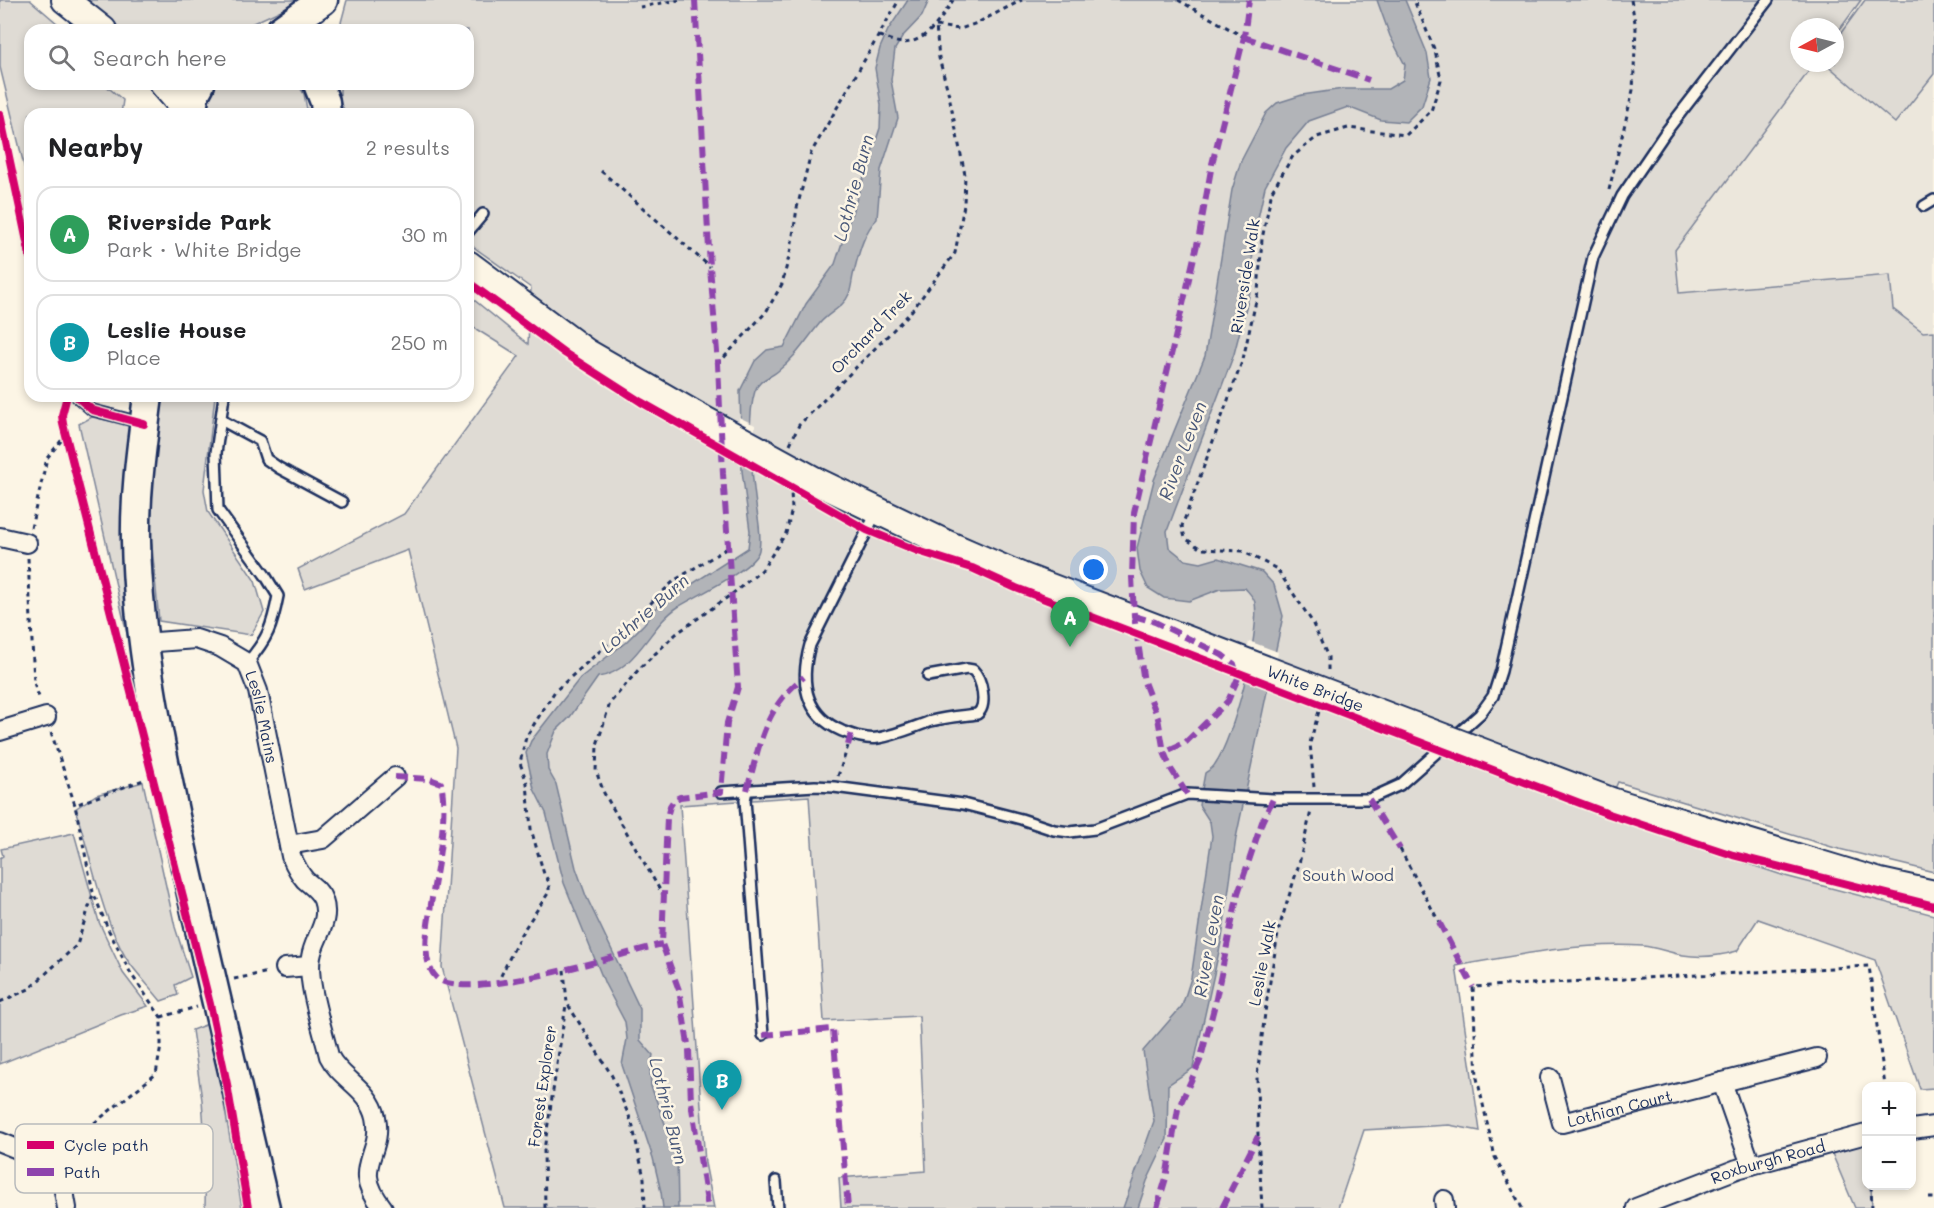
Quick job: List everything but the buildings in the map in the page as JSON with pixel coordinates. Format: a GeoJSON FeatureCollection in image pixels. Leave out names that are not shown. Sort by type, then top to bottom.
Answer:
{"type":"FeatureCollection","features":[{"type":"Feature","properties":{"kind":"main road"},"geometry":{"type":"LineString","coordinates":[[65,0],[95,24]]}},
{"type":"Feature","properties":{"kind":"main road"},"geometry":{"type":"LineString","coordinates":[[290,24],[325,0]]}},
{"type":"Feature","properties":{"kind":"main road"},"geometry":{"type":"LineString","coordinates":[[315,24],[325,0]]}},
{"type":"Feature","properties":{"kind":"main road"},"geometry":{"type":"LineString","coordinates":[[169,90],[185,108]]}},
{"type":"Feature","properties":{"kind":"main road"},"geometry":{"type":"LineString","coordinates":[[192,108],[197,90]]}},
{"type":"Feature","properties":{"kind":"main road"},"geometry":{"type":"LineString","coordinates":[[320,90],[326,108]]}},
{"type":"Feature","properties":{"kind":"main road","name":"White Bridge"},"geometry":{"type":"LineString","coordinates":[[474,268],[586,352],[699,417],[797,485],[877,511],[1021,576],[1611,801],[1880,882],[1934,894]]}},
{"type":"Feature","properties":{"kind":"main road"},"geometry":{"type":"LineString","coordinates":[[147,402],[138,476],[136,541],[143,643],[208,1004],[265,1208]]}},
{"type":"Feature","properties":{"kind":"street"},"geometry":{"type":"LineString","coordinates":[[0,537],[27,543]]}},
{"type":"Feature","properties":{"kind":"street","name":"Leslie Mains"},"geometry":{"type":"LineString","coordinates":[[143,643],[196,639],[220,647],[247,663],[258,691],[295,866],[323,900],[324,923],[311,954],[309,966],[328,1056],[334,1066],[365,1095],[372,1106],[377,1128],[368,1166],[369,1188],[383,1208]]}},
{"type":"Feature","properties":{"kind":"street"},"geometry":{"type":"LineString","coordinates":[[0,731],[46,717]]}},
{"type":"Feature","properties":{"kind":"street"},"geometry":{"type":"LineString","coordinates":[[289,845],[323,839],[395,777]]}},
{"type":"Feature","properties":{"kind":"street"},"geometry":{"type":"LineString","coordinates":[[285,968],[309,966]]}},
{"type":"Feature","properties":{"kind":"street","name":"Lothian Court"},"geometry":{"type":"LineString","coordinates":[[1550,1078],[1562,1123],[1817,1058]]}},
{"type":"Feature","properties":{"kind":"street"},"geometry":{"type":"LineString","coordinates":[[1722,1082],[1751,1165]]}},
{"type":"Feature","properties":{"kind":"street"},"geometry":{"type":"LineString","coordinates":[[1916,1128],[1934,1126]]}},
{"type":"Feature","properties":{"kind":"street","name":"Roxburgh Road"},"geometry":{"type":"LineString","coordinates":[[1643,1207],[1751,1165],[1862,1135]]}},
{"type":"Feature","properties":{"kind":"street"},"geometry":{"type":"LineString","coordinates":[[0,1142],[15,1148]]}},
{"type":"Feature","properties":{"kind":"street"},"geometry":{"type":"LineString","coordinates":[[64,1193],[67,1208]]}},
{"type":"Feature","properties":{"kind":"lane"},"geometry":{"type":"LineString","coordinates":[[721,792],[815,786],[834,787],[963,804],[1054,830],[1070,832],[1095,829],[1187,794],[1330,800],[1369,799],[1400,785],[1480,714],[1493,696],[1501,671],[1593,257],[1622,196],[1665,133],[1768,0]]}},
{"type":"Feature","properties":{"kind":"lane"},"geometry":{"type":"LineString","coordinates":[[1924,206],[1934,200]]}},
{"type":"Feature","properties":{"kind":"lane"},"geometry":{"type":"LineString","coordinates":[[474,225],[483,214]]}},
{"type":"Feature","properties":{"kind":"lane"},"geometry":{"type":"LineString","coordinates":[[83,402],[92,410],[144,424]]}},
{"type":"Feature","properties":{"kind":"lane"},"geometry":{"type":"LineString","coordinates":[[223,402],[216,453],[218,510],[278,596],[273,623],[263,644],[247,663]]}},
{"type":"Feature","properties":{"kind":"lane"},"geometry":{"type":"LineString","coordinates":[[221,420],[260,441],[266,459],[279,468],[342,502]]}},
{"type":"Feature","properties":{"kind":"lane"},"geometry":{"type":"LineString","coordinates":[[877,511],[810,645],[804,677],[806,690],[819,717],[831,726],[867,738],[884,736],[933,721],[977,714],[982,709],[984,705],[979,678],[973,670],[928,676]]}},
{"type":"Feature","properties":{"kind":"lane"},"geometry":{"type":"LineString","coordinates":[[747,790],[745,800],[764,1035]]}},
{"type":"Feature","properties":{"kind":"lane"},"geometry":{"type":"LineString","coordinates":[[776,1181],[778,1208]]}},
{"type":"Feature","properties":{"kind":"path"},"geometry":{"type":"LineString","coordinates":[[640,7],[679,0]]}},
{"type":"Feature","properties":{"kind":"path"},"geometry":{"type":"LineString","coordinates":[[718,364],[766,312],[782,284],[811,153],[899,0]]}},
{"type":"Feature","properties":{"kind":"path"},"geometry":{"type":"LineString","coordinates":[[879,36],[902,43],[915,40],[936,27],[953,0]]}},
{"type":"Feature","properties":{"kind":"path"},"geometry":{"type":"LineString","coordinates":[[936,27],[960,29],[1022,0]]}},
{"type":"Feature","properties":{"kind":"path"},"geometry":{"type":"LineString","coordinates":[[1178,0],[1244,37]]}},
{"type":"Feature","properties":{"kind":"path"},"geometry":{"type":"LineString","coordinates":[[1609,190],[1633,90],[1636,28],[1631,0]]}},
{"type":"Feature","properties":{"kind":"path"},"geometry":{"type":"LineString","coordinates":[[601,171],[710,267]]}},
{"type":"Feature","properties":{"kind":"path"},"geometry":{"type":"LineString","coordinates":[[63,424],[68,447]]}},
{"type":"Feature","properties":{"kind":"path"},"geometry":{"type":"LineString","coordinates":[[65,436],[47,458],[27,543],[34,683],[75,805],[93,892],[131,974],[161,1017],[161,1046],[156,1074],[93,1124]]}},
{"type":"Feature","properties":{"kind":"path"},"geometry":{"type":"LineString","coordinates":[[664,897],[604,793],[596,771],[597,745],[610,703],[640,668],[676,634],[762,570],[786,532],[797,485]]}},
{"type":"Feature","properties":{"kind":"path"},"geometry":{"type":"LineString","coordinates":[[497,984],[520,934],[549,892],[549,882],[544,874],[531,829],[527,783],[520,763],[526,737],[555,691],[675,580],[729,547]]}},
{"type":"Feature","properties":{"kind":"path"},"geometry":{"type":"LineString","coordinates":[[1315,798],[1310,743],[1322,704]]}},
{"type":"Feature","properties":{"kind":"path"},"geometry":{"type":"LineString","coordinates":[[834,787],[848,746]]}},
{"type":"Feature","properties":{"kind":"path"},"geometry":{"type":"LineString","coordinates":[[149,767],[154,788]]}},
{"type":"Feature","properties":{"kind":"path"},"geometry":{"type":"LineString","coordinates":[[75,805],[152,776]]}},
{"type":"Feature","properties":{"kind":"path"},"geometry":{"type":"LineString","coordinates":[[1400,849],[1439,922]]}},
{"type":"Feature","properties":{"kind":"path"},"geometry":{"type":"LineString","coordinates":[[0,1002],[29,989],[77,945],[93,892]]}},
{"type":"Feature","properties":{"kind":"path"},"geometry":{"type":"LineString","coordinates":[[1522,1208],[1495,1156],[1477,1078],[1473,987],[1869,966],[1884,1082]]}},
{"type":"Feature","properties":{"kind":"path"},"geometry":{"type":"LineString","coordinates":[[161,1017],[208,1004],[231,979],[285,968]]}},
{"type":"Feature","properties":{"kind":"path"},"geometry":{"type":"LineString","coordinates":[[1871,1190],[1872,1208]]}},
{"type":"Feature","properties":{"kind":"shaded area"},"geometry":{"type":"Polygon","coordinates":[[[1861,0],[1934,0],[1934,808],[1717,745],[1675,250],[1808,72],[1844,72],[1844,24],[1861,0]]]}},
{"type":"Feature","properties":{"kind":"green space"},"geometry":{"type":"Polygon","coordinates":[[[0,0],[30,0],[58,24],[24,24],[24,90],[111,90],[123,100],[122,108],[24,108],[24,165],[0,67],[0,0]]]}},
{"type":"Feature","properties":{"kind":"green space"},"geometry":{"type":"Polygon","coordinates":[[[83,0],[299,0],[251,24],[115,24],[83,0]]]}},
{"type":"Feature","properties":{"kind":"green space","name":"South Wood"},"geometry":{"type":"Polygon","coordinates":[[[347,0],[1861,0],[1844,24],[1844,18],[1790,18],[1790,72],[1808,72],[1675,250],[1679,293],[1890,275],[1893,309],[1923,332],[1934,331],[1934,872],[1835,848],[1618,782],[1603,816],[1785,876],[1934,915],[1934,1088],[1920,1089],[1875,960],[1758,919],[1737,951],[1717,955],[1690,956],[1643,946],[1619,945],[1549,950],[1456,966],[1480,1131],[1449,1125],[1364,1130],[1338,1208],[841,1208],[839,1178],[926,1171],[919,1016],[824,1021],[809,796],[680,805],[705,1163],[714,1208],[505,1208],[442,967],[456,748],[408,550],[305,589],[298,569],[404,514],[519,356],[474,328],[474,300],[528,344],[531,288],[474,247],[474,108],[343,108],[340,103],[340,90],[474,90],[474,24],[341,24],[347,0]]]}},
{"type":"Feature","properties":{"kind":"green space"},"geometry":{"type":"Polygon","coordinates":[[[1865,0],[1934,0],[1934,74],[1895,123],[1836,72],[1844,72],[1844,29],[1865,0]]]}},
{"type":"Feature","properties":{"kind":"green space"},"geometry":{"type":"Polygon","coordinates":[[[212,90],[302,90],[307,108],[207,108],[212,90]]]}},
{"type":"Feature","properties":{"kind":"green space"},"geometry":{"type":"Polygon","coordinates":[[[160,402],[214,402],[204,490],[208,512],[255,581],[264,612],[251,635],[159,621],[150,525],[160,402]]]}},
{"type":"Feature","properties":{"kind":"green space"},"geometry":{"type":"Polygon","coordinates":[[[92,417],[135,426],[130,647],[79,424],[92,417]]]}},
{"type":"Feature","properties":{"kind":"green space"},"geometry":{"type":"Polygon","coordinates":[[[143,782],[175,927],[191,977],[175,985],[178,995],[161,1001],[130,964],[117,941],[109,923],[75,809],[96,795],[143,782]]]}},
{"type":"Feature","properties":{"kind":"green space"},"geometry":{"type":"Polygon","coordinates":[[[74,833],[99,922],[123,973],[148,1006],[0,1064],[0,858],[3,856],[1,849],[74,833]]]}},
{"type":"Feature","properties":{"kind":"green space"},"geometry":{"type":"Polygon","coordinates":[[[210,1023],[242,1208],[205,1208],[205,1193],[213,1193],[213,1124],[204,1124],[192,1030],[210,1023]]]}},
{"type":"Feature","properties":{"kind":"green space"},"geometry":{"type":"Polygon","coordinates":[[[1862,1135],[1862,1190],[1871,1190],[1872,1208],[1855,1208],[1828,1144],[1862,1135]]]}},
{"type":"Feature","properties":{"kind":"water"},"geometry":{"type":"Polygon","coordinates":[[[908,0],[929,0],[922,16],[903,36],[895,49],[891,80],[898,118],[881,170],[877,219],[863,242],[849,294],[843,303],[823,319],[790,360],[762,381],[755,391],[751,416],[751,447],[760,533],[759,550],[747,565],[736,573],[668,615],[622,667],[598,677],[570,717],[556,731],[547,754],[548,770],[556,784],[576,868],[586,896],[640,1009],[640,1040],[653,1055],[650,1069],[651,1086],[677,1156],[678,1208],[663,1208],[653,1158],[622,1065],[627,1039],[625,1022],[605,984],[564,883],[546,813],[534,789],[526,753],[531,741],[580,678],[626,642],[658,606],[748,548],[750,531],[742,471],[740,391],[755,361],[767,350],[784,347],[806,304],[835,264],[880,128],[881,105],[875,68],[880,48],[888,30],[908,0]]]}},
{"type":"Feature","properties":{"kind":"water","name":"River Leven"},"geometry":{"type":"Polygon","coordinates":[[[1377,0],[1405,0],[1427,53],[1431,78],[1422,106],[1406,122],[1381,120],[1348,107],[1309,121],[1286,148],[1265,187],[1254,236],[1250,292],[1234,354],[1167,531],[1169,547],[1185,560],[1201,563],[1218,558],[1262,572],[1274,585],[1283,616],[1236,838],[1222,938],[1193,1068],[1168,1085],[1167,1139],[1147,1181],[1138,1208],[1123,1208],[1154,1121],[1143,1051],[1182,1006],[1191,978],[1212,836],[1210,822],[1199,805],[1205,773],[1211,769],[1222,751],[1237,710],[1250,661],[1255,618],[1255,603],[1245,588],[1220,589],[1189,601],[1164,598],[1148,588],[1140,571],[1137,548],[1154,480],[1205,356],[1232,190],[1241,161],[1266,113],[1277,103],[1302,95],[1343,89],[1388,89],[1403,80],[1405,65],[1390,36],[1377,0]]]}},
{"type":"Feature","properties":{"kind":"pier"},"geometry":{"type":"Polygon","coordinates":[[[739,417],[755,425],[755,471],[739,462],[739,417]]]}},
{"type":"Feature","properties":{"kind":"pier"},"geometry":{"type":"Polygon","coordinates":[[[1249,641],[1278,652],[1271,690],[1242,679],[1249,641]]]}},
{"type":"Feature","properties":{"kind":"marked path"},"geometry":{"type":"LineString","coordinates":[[695,0],[738,687],[727,723],[721,792],[680,797],[670,806],[667,817],[662,944],[679,990],[689,1050],[691,1102],[708,1208]]}},
{"type":"Feature","properties":{"kind":"marked path"},"geometry":{"type":"LineString","coordinates":[[1187,794],[1171,769],[1164,752],[1158,718],[1144,682],[1134,616],[1132,577],[1134,513],[1199,236],[1212,164],[1244,37],[1249,0]]}},
{"type":"Feature","properties":{"kind":"marked path"},"geometry":{"type":"LineString","coordinates":[[1244,37],[1369,80]]}},
{"type":"Feature","properties":{"kind":"marked path"},"geometry":{"type":"LineString","coordinates":[[1134,616],[1155,622],[1222,655],[1234,664],[1238,678],[1228,701],[1186,742],[1164,752]]}},
{"type":"Feature","properties":{"kind":"marked path"},"geometry":{"type":"LineString","coordinates":[[747,790],[760,742],[772,714],[780,701],[804,677]]}},
{"type":"Feature","properties":{"kind":"marked path"},"geometry":{"type":"LineString","coordinates":[[848,745],[851,734]]}},
{"type":"Feature","properties":{"kind":"marked path"},"geometry":{"type":"LineString","coordinates":[[395,777],[430,779],[441,783],[442,830],[426,946],[428,963],[436,977],[452,984],[477,985],[509,981],[580,966],[662,944]]}},
{"type":"Feature","properties":{"kind":"marked path"},"geometry":{"type":"LineString","coordinates":[[1157,1208],[1166,1178],[1178,1109],[1200,1061],[1214,1008],[1238,893],[1262,822],[1273,799]]}},
{"type":"Feature","properties":{"kind":"marked path"},"geometry":{"type":"LineString","coordinates":[[1369,799],[1400,849]]}},
{"type":"Feature","properties":{"kind":"marked path"},"geometry":{"type":"LineString","coordinates":[[1439,922],[1473,987]]}},
{"type":"Feature","properties":{"kind":"marked path"},"geometry":{"type":"LineString","coordinates":[[763,1035],[833,1029],[848,1208]]}},
{"type":"Feature","properties":{"kind":"marked path"},"geometry":{"type":"LineString","coordinates":[[1222,1208],[1258,1136]]}},
{"type":"Feature","properties":{"kind":"cycle path"},"geometry":{"type":"LineString","coordinates":[[0,114],[24,228]]}},
{"type":"Feature","properties":{"kind":"cycle path"},"geometry":{"type":"LineString","coordinates":[[474,286],[566,354],[641,402],[867,530],[918,551],[972,568],[1016,588],[1606,813],[1733,855],[1934,906]]}},
{"type":"Feature","properties":{"kind":"cycle path"},"geometry":{"type":"LineString","coordinates":[[65,402],[62,415],[63,424],[210,1004],[227,1084],[248,1208]]}},
{"type":"Feature","properties":{"kind":"cycle path"},"geometry":{"type":"LineString","coordinates":[[83,402],[92,410],[144,424]]}},
{"type":"Feature","properties":{"kind":"place","name":"Riverside Park"},"geometry":{"type":"Point","coordinates":[1070,647]}},
{"type":"Feature","properties":{"kind":"place","name":"Leslie House"},"geometry":{"type":"Point","coordinates":[722,1110]}},
{"type":"Feature","properties":{"kind":"water label","name":"Lothrie Burn"},"geometry":{"type":"Point","coordinates":[854,188]}},
{"type":"Feature","properties":{"kind":"water label","name":"Lothrie Burn"},"geometry":{"type":"Point","coordinates":[645,614]}},
{"type":"Feature","properties":{"kind":"water label","name":"Lothrie Burn"},"geometry":{"type":"Point","coordinates":[668,1111]}}]}
